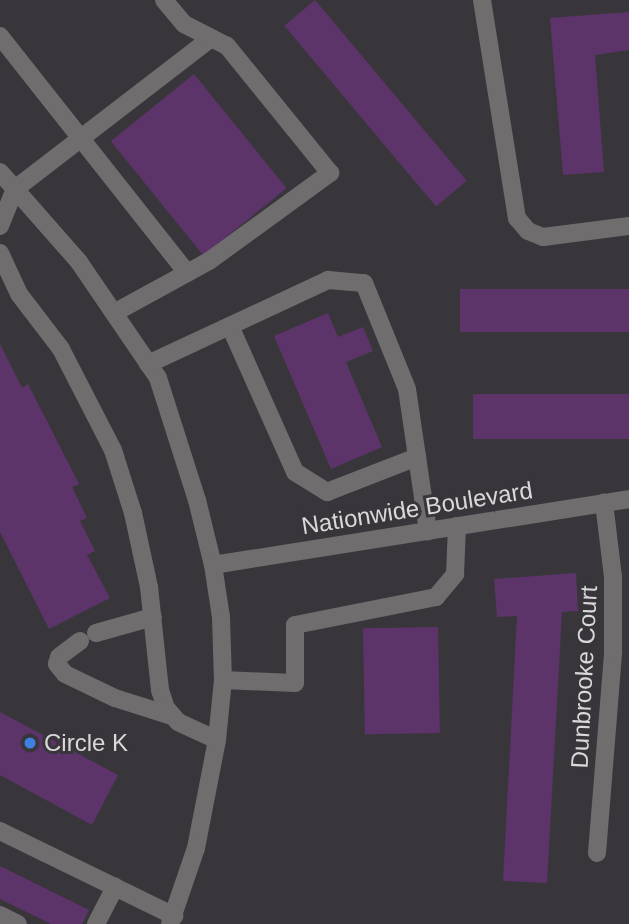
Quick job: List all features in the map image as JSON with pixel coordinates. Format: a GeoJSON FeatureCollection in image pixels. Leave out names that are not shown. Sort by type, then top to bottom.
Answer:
{"type":"FeatureCollection","features":[{"type":"Feature","properties":{"kind":"street"},"geometry":{"type":"LineString","coordinates":[[114,313],[209,261],[330,173],[228,46],[184,24],[164,0]]}},
{"type":"Feature","properties":{"kind":"street"},"geometry":{"type":"LineString","coordinates":[[482,0],[512,203],[517,218],[528,231],[543,237],[629,226]]}},
{"type":"Feature","properties":{"kind":"street"},"geometry":{"type":"LineString","coordinates":[[0,36],[79,140],[187,273]]}},
{"type":"Feature","properties":{"kind":"street"},"geometry":{"type":"LineString","coordinates":[[0,226],[15,189],[211,38]]}},
{"type":"Feature","properties":{"kind":"street"},"geometry":{"type":"LineString","coordinates":[[0,172],[79,262],[158,378],[197,500],[212,565],[221,617],[223,680],[217,740],[196,848],[172,920],[115,887],[0,831]]}},
{"type":"Feature","properties":{"kind":"street"},"geometry":{"type":"LineString","coordinates":[[0,253],[19,294],[61,349],[113,450],[134,513],[153,617],[160,690],[166,708],[178,722],[217,740]]}},
{"type":"Feature","properties":{"kind":"street"},"geometry":{"type":"LineString","coordinates":[[148,364],[328,280],[364,283],[407,389],[428,531]]}},
{"type":"Feature","properties":{"kind":"street"},"geometry":{"type":"LineString","coordinates":[[230,326],[295,472],[327,492],[417,457]]}},
{"type":"Feature","properties":{"kind":"street","name":"Nationwide Boulevard"},"geometry":{"type":"LineString","coordinates":[[212,565],[629,499]]}},
{"type":"Feature","properties":{"kind":"street","name":"Dunbrooke Court"},"geometry":{"type":"LineString","coordinates":[[597,853],[613,652],[613,577],[604,503]]}},
{"type":"Feature","properties":{"kind":"street"},"geometry":{"type":"LineString","coordinates":[[223,680],[295,683],[295,625],[436,597],[455,574],[457,526]]}},
{"type":"Feature","properties":{"kind":"street"},"geometry":{"type":"LineString","coordinates":[[153,617],[88,637],[59,657],[57,664],[65,674],[115,698],[172,716]]}},
{"type":"Feature","properties":{"kind":"street"},"geometry":{"type":"LineString","coordinates":[[96,924],[115,887]]}},
{"type":"Feature","properties":{"kind":"street"},"geometry":{"type":"LineString","coordinates":[[0,915],[18,924]]}},
{"type":"Feature","properties":{"kind":"building"},"geometry":{"type":"Polygon","coordinates":[[[315,0],[467,181],[436,206],[284,26],[315,0]]]}},
{"type":"Feature","properties":{"kind":"building"},"geometry":{"type":"Polygon","coordinates":[[[629,12],[629,50],[595,55],[604,172],[563,175],[550,18],[629,12]]]}},
{"type":"Feature","properties":{"kind":"building"},"geometry":{"type":"Polygon","coordinates":[[[194,74],[287,188],[203,256],[111,141],[194,74]]]}},
{"type":"Feature","properties":{"kind":"building"},"geometry":{"type":"Polygon","coordinates":[[[460,289],[629,289],[629,332],[460,332],[460,289]]]}},
{"type":"Feature","properties":{"kind":"building"},"geometry":{"type":"Polygon","coordinates":[[[328,313],[338,337],[363,327],[373,351],[346,362],[382,447],[331,469],[274,336],[328,313]]]}},
{"type":"Feature","properties":{"kind":"building"},"geometry":{"type":"Polygon","coordinates":[[[0,344],[22,388],[28,384],[79,484],[72,487],[87,518],[80,521],[95,551],[87,555],[110,598],[49,629],[0,532],[0,344]]]}},
{"type":"Feature","properties":{"kind":"building"},"geometry":{"type":"Polygon","coordinates":[[[473,394],[629,394],[629,439],[473,439],[473,394]]]}},
{"type":"Feature","properties":{"kind":"building"},"geometry":{"type":"Polygon","coordinates":[[[576,573],[578,611],[562,612],[547,883],[503,881],[517,616],[497,617],[494,579],[576,573]]]}},
{"type":"Feature","properties":{"kind":"building"},"geometry":{"type":"Polygon","coordinates":[[[438,627],[440,733],[365,734],[363,628],[438,627]]]}},
{"type":"Feature","properties":{"kind":"building","name":"Circle K"},"geometry":{"type":"Polygon","coordinates":[[[0,712],[118,775],[92,825],[0,775],[0,712]]]}},
{"type":"Feature","properties":{"kind":"building"},"geometry":{"type":"Polygon","coordinates":[[[0,866],[89,910],[82,924],[51,924],[0,899],[0,866]]]}},
{"type":"Feature","properties":{"kind":"place","name":"Circle K"},"geometry":{"type":"Point","coordinates":[30,743]}}]}
